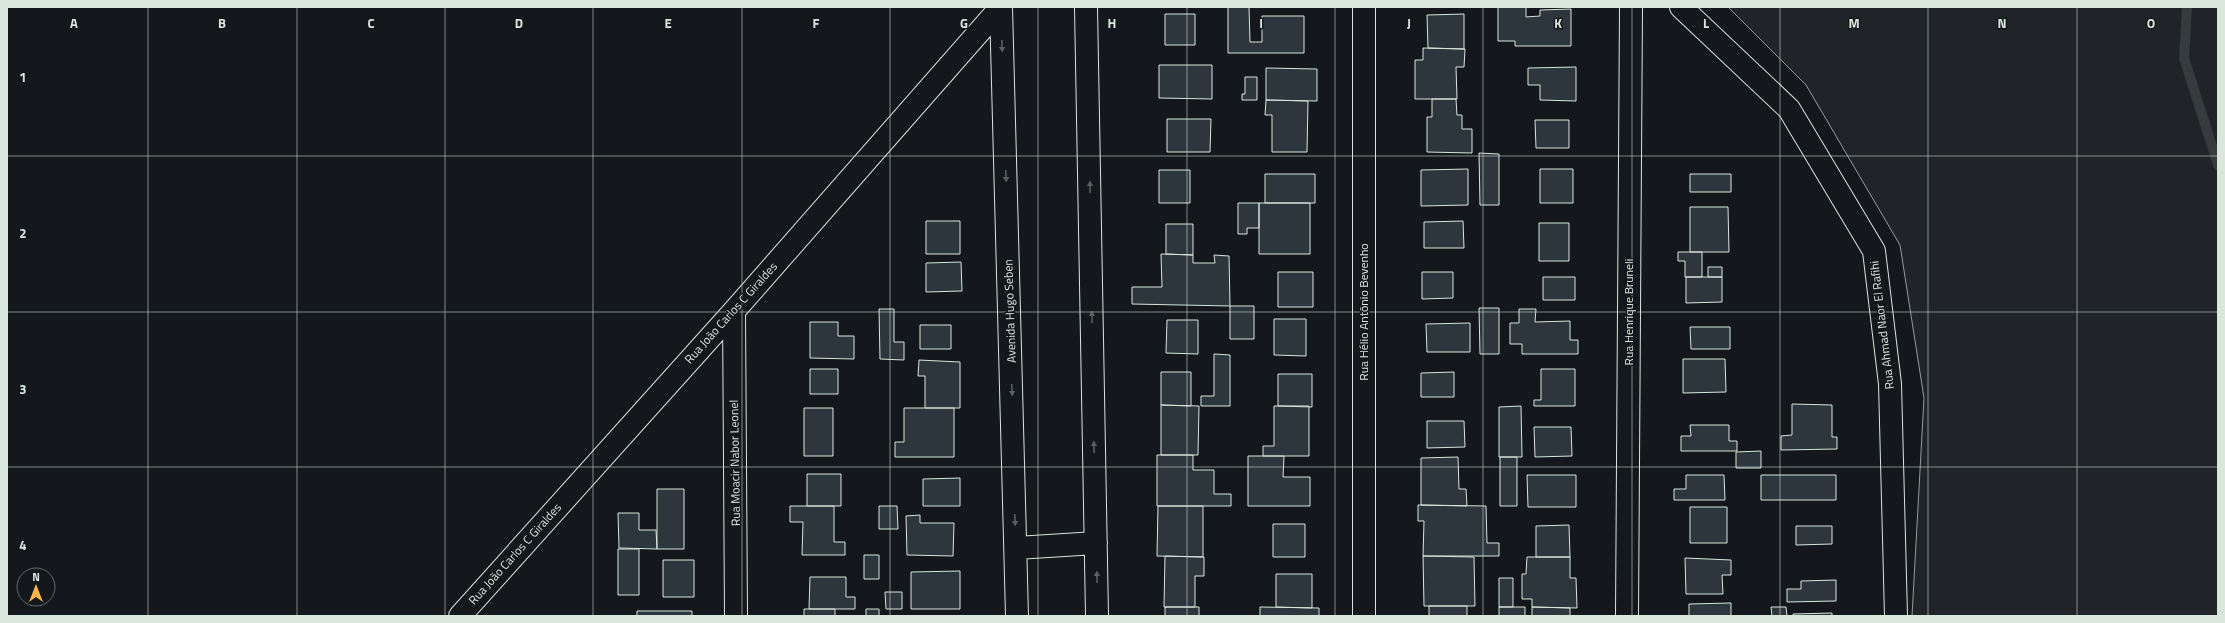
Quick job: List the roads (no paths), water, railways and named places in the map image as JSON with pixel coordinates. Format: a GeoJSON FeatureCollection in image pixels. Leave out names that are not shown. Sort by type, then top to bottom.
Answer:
{"type":"FeatureCollection","features":[{"type":"Feature","properties":{"kind":"street","name":"Rua João Carlos C Giraldes"},"geometry":{"type":"LineString","coordinates":[[460,616],[734,311],[1001,7]]}},
{"type":"Feature","properties":{"kind":"street","name":"Avenida Hugo Seben"},"geometry":{"type":"LineString","coordinates":[[1001,7],[1017,616]]}},
{"type":"Feature","properties":{"kind":"street"},"geometry":{"type":"LineString","coordinates":[[1086,7],[1097,616]]}},
{"type":"Feature","properties":{"kind":"street","name":"Rua Hélio Antônio Bevenho"},"geometry":{"type":"LineString","coordinates":[[1364,7],[1364,616]]}},
{"type":"Feature","properties":{"kind":"street","name":"Rua Henrique Bruneli"},"geometry":{"type":"LineString","coordinates":[[1627,616],[1631,7]]}},
{"type":"Feature","properties":{"kind":"street","name":"Rua Ahmad Naor El Rafihi"},"geometry":{"type":"LineString","coordinates":[[1681,7],[1789,109],[1874,251],[1890,384],[1896,616]]}},
{"type":"Feature","properties":{"kind":"street","name":"Rua Moacir Nabor Leonel"},"geometry":{"type":"LineString","coordinates":[[734,311],[736,616]]}},
{"type":"Feature","properties":{"kind":"street"},"geometry":{"type":"LineString","coordinates":[[1016,548],[1096,543]]}},
{"type":"Feature","properties":{"kind":"street"},"geometry":{"type":"LineString","coordinates":[[482,592],[482,616]]}},
{"type":"Feature","properties":{"kind":"waterway"},"geometry":{"type":"LineString","coordinates":[[2187,7],[2184,58],[2218,165]]}}]}
